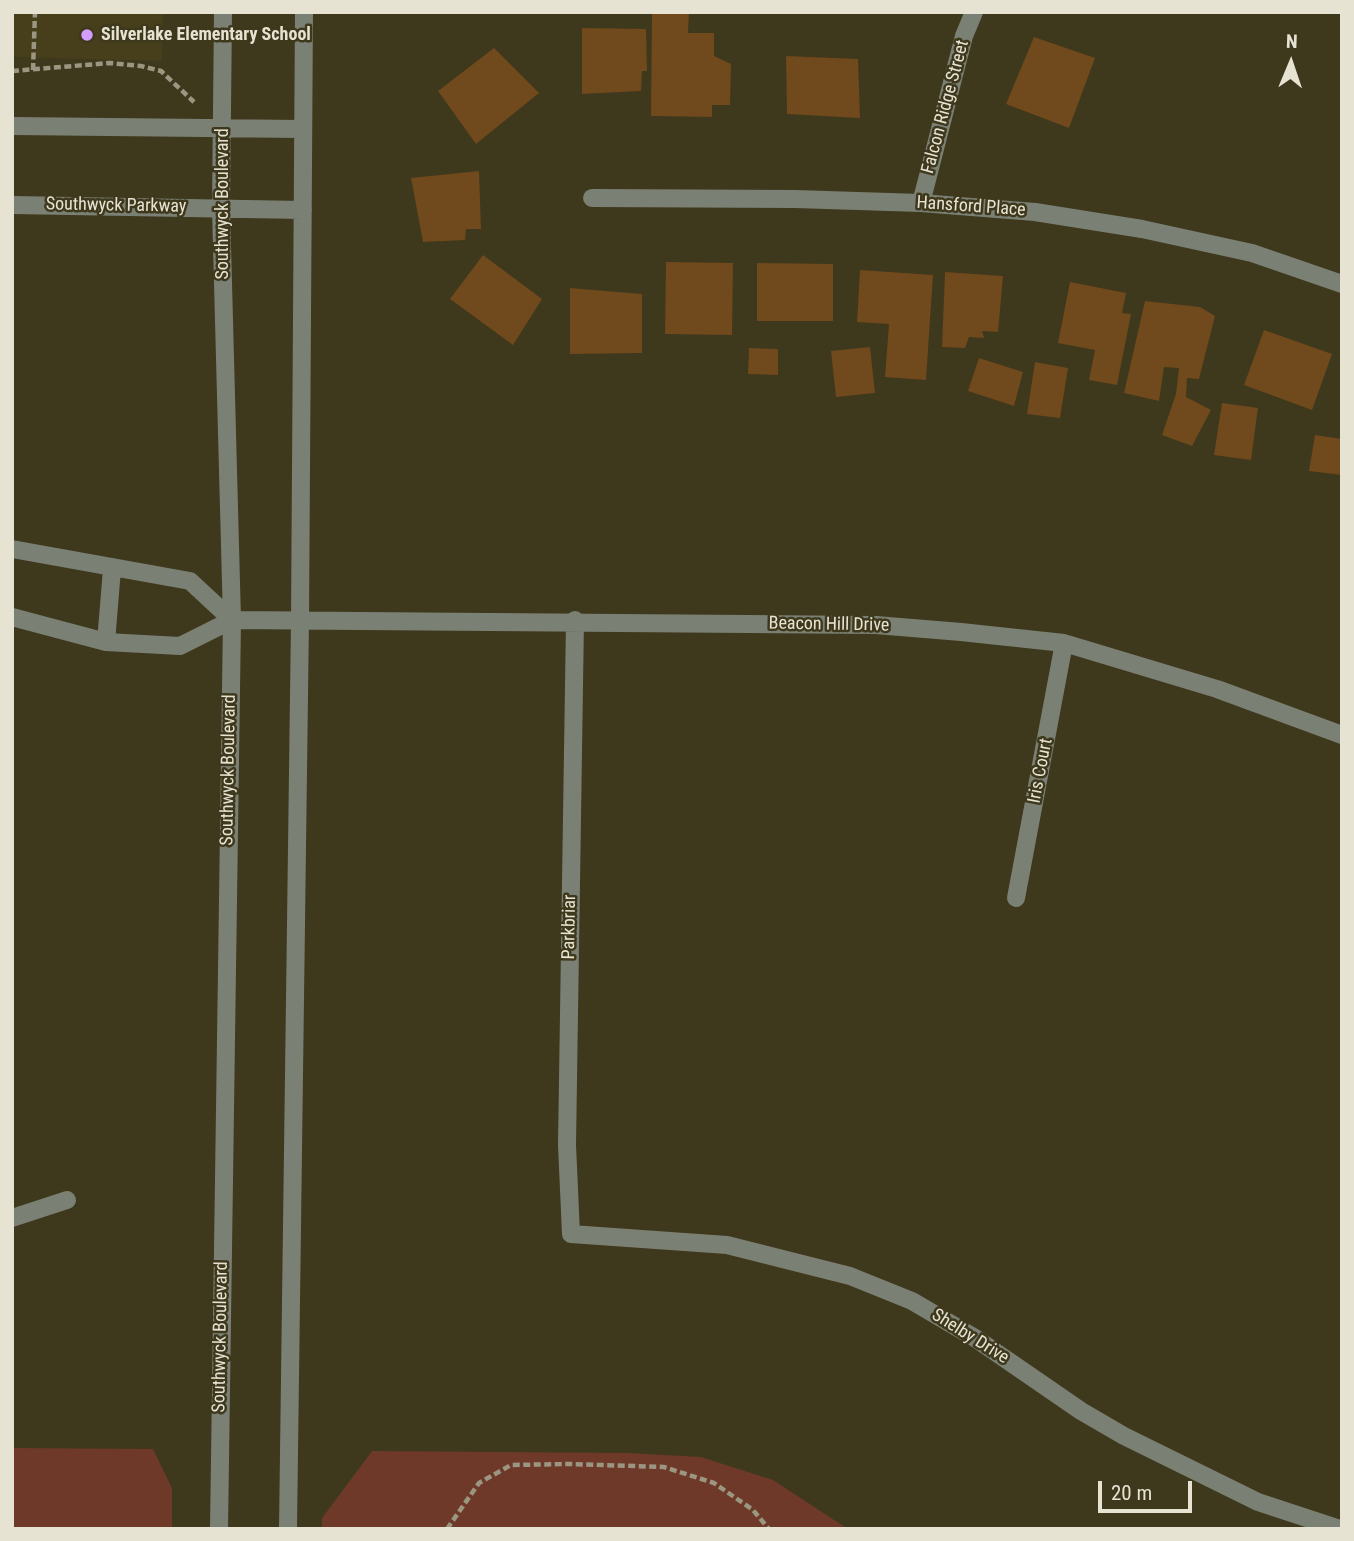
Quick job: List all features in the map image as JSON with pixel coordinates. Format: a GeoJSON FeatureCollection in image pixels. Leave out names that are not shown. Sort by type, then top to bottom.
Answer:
{"type":"FeatureCollection","features":[{"type":"Feature","properties":{"kind":"street","name":"Southwyck Boulevard"},"geometry":{"type":"LineString","coordinates":[[219,1529],[232,620],[221,208],[223,12]]}},
{"type":"Feature","properties":{"kind":"street"},"geometry":{"type":"LineString","coordinates":[[288,1529],[300,620],[304,12]]}},
{"type":"Feature","properties":{"kind":"street","name":"Falcon Ridge Street"},"geometry":{"type":"LineString","coordinates":[[921,203],[964,36],[974,12]]}},
{"type":"Feature","properties":{"kind":"street"},"geometry":{"type":"LineString","coordinates":[[12,126],[302,129]]}},
{"type":"Feature","properties":{"kind":"street","name":"Hansford Place"},"geometry":{"type":"LineString","coordinates":[[592,198],[921,203],[1035,212],[1142,229],[1252,253],[1342,285]]}},
{"type":"Feature","properties":{"kind":"street","name":"Southwyck Parkway"},"geometry":{"type":"LineString","coordinates":[[12,205],[303,211]]}},
{"type":"Feature","properties":{"kind":"street"},"geometry":{"type":"LineString","coordinates":[[12,550],[190,581],[232,620],[180,646],[106,642],[12,617]]}},
{"type":"Feature","properties":{"kind":"street"},"geometry":{"type":"LineString","coordinates":[[106,642],[112,569]]}},
{"type":"Feature","properties":{"kind":"street","name":"Beacon Hill Drive"},"geometry":{"type":"LineString","coordinates":[[232,620],[575,620],[876,625],[1064,643],[1217,689],[1342,734]]}},
{"type":"Feature","properties":{"kind":"street","name":"Parkbriar"},"geometry":{"type":"LineString","coordinates":[[571,1234],[567,1145],[575,620]]}},
{"type":"Feature","properties":{"kind":"street","name":"Iris Court"},"geometry":{"type":"LineString","coordinates":[[1016,898],[1064,643]]}},
{"type":"Feature","properties":{"kind":"street"},"geometry":{"type":"LineString","coordinates":[[12,1218],[67,1199]]}},
{"type":"Feature","properties":{"kind":"street","name":"Shelby Drive"},"geometry":{"type":"LineString","coordinates":[[571,1234],[727,1245],[850,1276],[912,1301],[975,1338],[1082,1411],[1124,1436],[1258,1502],[1340,1529]]}},
{"type":"Feature","properties":{"kind":"path"},"geometry":{"type":"LineString","coordinates":[[33,70],[35,12]]}},
{"type":"Feature","properties":{"kind":"path"},"geometry":{"type":"LineString","coordinates":[[12,71],[110,63],[162,72],[222,128]]}},
{"type":"Feature","properties":{"kind":"path"},"geometry":{"type":"LineString","coordinates":[[447,1529],[479,1483],[511,1465],[569,1464],[664,1468],[714,1483],[753,1510],[769,1529]]}},
{"type":"Feature","properties":{"kind":"shaded area","name":"Silverlake Elementary School"},"geometry":{"type":"Polygon","coordinates":[[[12,12],[163,12],[162,61],[12,57],[12,12]]]}},
{"type":"Feature","properties":{"kind":"shaded area"},"geometry":{"type":"Polygon","coordinates":[[[12,1448],[153,1449],[172,1488],[172,1529],[12,1529],[12,1448]]]}},
{"type":"Feature","properties":{"kind":"shaded area"},"geometry":{"type":"Polygon","coordinates":[[[372,1451],[628,1453],[701,1457],[773,1480],[848,1529],[322,1529],[322,1518],[372,1451]]]}},
{"type":"Feature","properties":{"kind":"building"},"geometry":{"type":"Polygon","coordinates":[[[652,12],[689,12],[688,33],[714,33],[714,56],[731,64],[730,105],[712,105],[712,117],[651,116],[652,12]]]}},
{"type":"Feature","properties":{"kind":"building"},"geometry":{"type":"Polygon","coordinates":[[[582,28],[646,29],[647,71],[642,71],[641,91],[582,94],[582,28]]]}},
{"type":"Feature","properties":{"kind":"building"},"geometry":{"type":"Polygon","coordinates":[[[1034,37],[1095,58],[1069,128],[1006,104],[1034,37]]]}},
{"type":"Feature","properties":{"kind":"building"},"geometry":{"type":"Polygon","coordinates":[[[494,48],[539,93],[476,144],[438,91],[494,48]]]}},
{"type":"Feature","properties":{"kind":"building"},"geometry":{"type":"Polygon","coordinates":[[[786,56],[858,59],[860,118],[787,114],[786,56]]]}},
{"type":"Feature","properties":{"kind":"building"},"geometry":{"type":"Polygon","coordinates":[[[479,171],[481,229],[466,229],[465,240],[423,242],[411,178],[479,171]]]}},
{"type":"Feature","properties":{"kind":"building"},"geometry":{"type":"Polygon","coordinates":[[[483,255],[542,299],[513,345],[450,299],[483,255]]]}},
{"type":"Feature","properties":{"kind":"building"},"geometry":{"type":"Polygon","coordinates":[[[666,262],[733,263],[732,335],[665,334],[666,262]]]}},
{"type":"Feature","properties":{"kind":"building"},"geometry":{"type":"Polygon","coordinates":[[[757,263],[833,264],[833,321],[757,321],[757,263]]]}},
{"type":"Feature","properties":{"kind":"building"},"geometry":{"type":"Polygon","coordinates":[[[860,270],[933,275],[926,380],[885,377],[889,324],[857,322],[860,270]]]}},
{"type":"Feature","properties":{"kind":"building"},"geometry":{"type":"Polygon","coordinates":[[[945,272],[1003,276],[998,332],[982,331],[984,338],[969,337],[965,348],[942,347],[945,272]]]}},
{"type":"Feature","properties":{"kind":"building"},"geometry":{"type":"Polygon","coordinates":[[[1070,282],[1126,293],[1122,313],[1131,314],[1117,385],[1089,380],[1095,350],[1058,343],[1070,282]]]}},
{"type":"Feature","properties":{"kind":"building"},"geometry":{"type":"Polygon","coordinates":[[[570,288],[642,294],[642,353],[570,354],[570,288]]]}},
{"type":"Feature","properties":{"kind":"building"},"geometry":{"type":"Polygon","coordinates":[[[1145,301],[1200,307],[1215,316],[1199,379],[1187,378],[1186,397],[1211,410],[1192,446],[1162,435],[1176,394],[1179,368],[1164,367],[1159,401],[1124,393],[1145,301]]]}},
{"type":"Feature","properties":{"kind":"building"},"geometry":{"type":"Polygon","coordinates":[[[1264,330],[1332,354],[1312,410],[1244,385],[1264,330]]]}},
{"type":"Feature","properties":{"kind":"building"},"geometry":{"type":"Polygon","coordinates":[[[870,347],[875,393],[836,397],[831,351],[870,347]]]}},
{"type":"Feature","properties":{"kind":"building"},"geometry":{"type":"Polygon","coordinates":[[[749,348],[778,349],[778,375],[748,374],[749,348]]]}},
{"type":"Feature","properties":{"kind":"building"},"geometry":{"type":"Polygon","coordinates":[[[979,358],[1023,372],[1014,406],[968,391],[979,358]]]}},
{"type":"Feature","properties":{"kind":"building"},"geometry":{"type":"Polygon","coordinates":[[[1035,362],[1068,368],[1060,418],[1027,414],[1035,362]]]}},
{"type":"Feature","properties":{"kind":"building"},"geometry":{"type":"Polygon","coordinates":[[[1222,403],[1258,408],[1251,460],[1214,455],[1222,403]]]}},
{"type":"Feature","properties":{"kind":"building"},"geometry":{"type":"Polygon","coordinates":[[[1315,435],[1342,439],[1342,475],[1309,471],[1315,435]]]}},
{"type":"Feature","properties":{"kind":"place","name":"Silverlake Elementary School"},"geometry":{"type":"Point","coordinates":[87,35]}}]}
